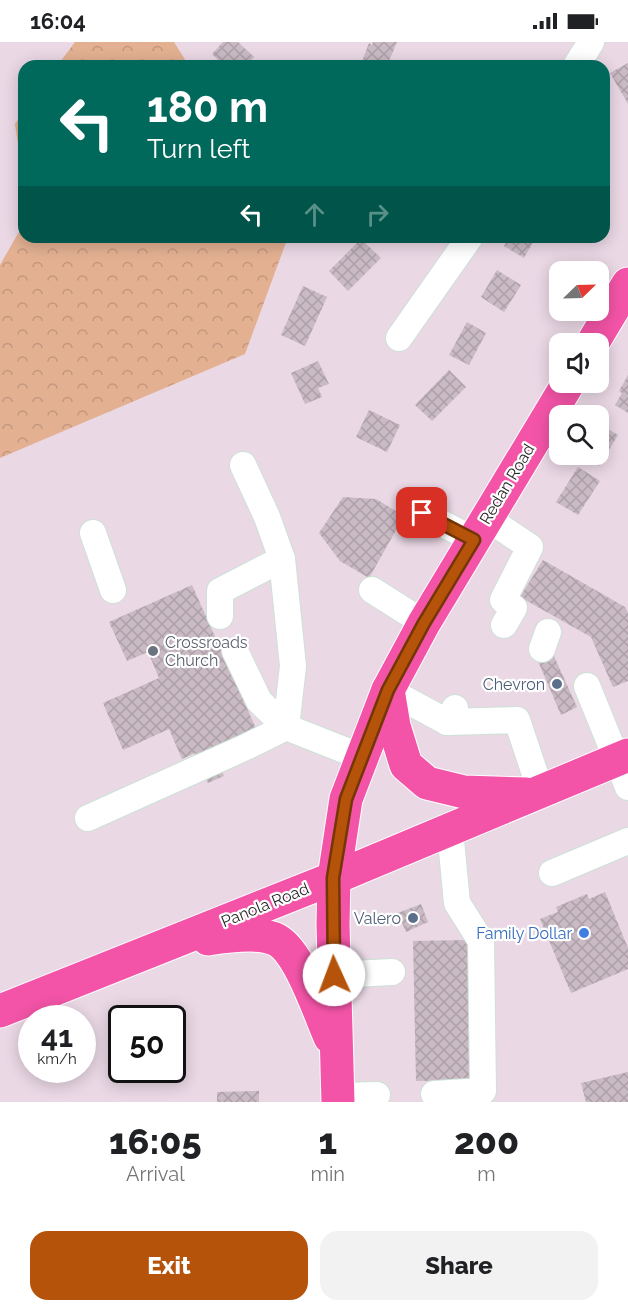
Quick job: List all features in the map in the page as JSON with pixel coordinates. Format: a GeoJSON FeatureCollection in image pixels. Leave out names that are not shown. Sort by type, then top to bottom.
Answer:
{"type":"FeatureCollection","features":[{"type":"Feature","properties":{"kind":"main road"},"geometry":{"type":"LineString","coordinates":[[599,333],[628,284]]}},
{"type":"Feature","properties":{"kind":"main road","name":"Redan Road"},"geometry":{"type":"LineString","coordinates":[[338,1099],[333,878],[346,799],[388,690],[424,623],[562,393]]}},
{"type":"Feature","properties":{"kind":"main road"},"geometry":{"type":"LineString","coordinates":[[388,690],[394,726],[406,765],[427,783],[464,792],[539,793]]}},
{"type":"Feature","properties":{"kind":"main road","name":"Panola Road"},"geometry":{"type":"LineString","coordinates":[[0,1011],[539,793],[624,767]]}},
{"type":"Feature","properties":{"kind":"main road"},"geometry":{"type":"LineString","coordinates":[[159,948],[233,935],[253,935],[276,940],[293,954],[336,1052]]}},
{"type":"Feature","properties":{"kind":"street"},"geometry":{"type":"LineString","coordinates":[[580,60],[591,42]]}},
{"type":"Feature","properties":{"kind":"street"},"geometry":{"type":"LineString","coordinates":[[399,338],[466,243]]}},
{"type":"Feature","properties":{"kind":"street"},"geometry":{"type":"LineString","coordinates":[[243,465],[267,517],[282,559],[293,666],[286,727]]}},
{"type":"Feature","properties":{"kind":"street"},"geometry":{"type":"LineString","coordinates":[[422,513],[481,529],[530,547],[503,600],[514,608],[504,625]]}},
{"type":"Feature","properties":{"kind":"street"},"geometry":{"type":"LineString","coordinates":[[93,533],[113,590]]}},
{"type":"Feature","properties":{"kind":"street"},"geometry":{"type":"LineString","coordinates":[[220,616],[220,591],[282,559]]}},
{"type":"Feature","properties":{"kind":"street"},"geometry":{"type":"LineString","coordinates":[[374,588],[424,623]]}},
{"type":"Feature","properties":{"kind":"street"},"geometry":{"type":"LineString","coordinates":[[235,651],[259,701],[286,727],[362,757]]}},
{"type":"Feature","properties":{"kind":"street"},"geometry":{"type":"LineString","coordinates":[[586,686],[624,767]]}},
{"type":"Feature","properties":{"kind":"street"},"geometry":{"type":"LineString","coordinates":[[388,690],[452,714],[517,720],[539,793]]}},
{"type":"Feature","properties":{"kind":"street"},"geometry":{"type":"LineString","coordinates":[[88,818],[286,727]]}},
{"type":"Feature","properties":{"kind":"street"},"geometry":{"type":"LineString","coordinates":[[434,1094],[483,1091],[481,941],[457,903],[450,830]]}},
{"type":"Feature","properties":{"kind":"street"},"geometry":{"type":"LineString","coordinates":[[552,873],[626,849]]}},
{"type":"Feature","properties":{"kind":"street"},"geometry":{"type":"LineString","coordinates":[[334,975],[392,972]]}},
{"type":"Feature","properties":{"kind":"street"},"geometry":{"type":"LineString","coordinates":[[338,1099],[377,1095]]}},
{"type":"Feature","properties":{"kind":"green space"},"geometry":{"type":"Polygon","coordinates":[[[75,42],[174,42],[185,60],[62,60],[75,42]]]}},
{"type":"Feature","properties":{"kind":"green space"},"geometry":{"type":"Polygon","coordinates":[[[18,120],[18,144],[15,124],[18,120]]]}},
{"type":"Feature","properties":{"kind":"green space"},"geometry":{"type":"Polygon","coordinates":[[[18,234],[18,243],[286,243],[245,354],[0,458],[0,265],[18,234]]]}},
{"type":"Feature","properties":{"kind":"building"},"geometry":{"type":"Polygon","coordinates":[[[223,42],[238,42],[254,57],[251,60],[218,60],[212,54],[223,42]]]}},
{"type":"Feature","properties":{"kind":"building"},"geometry":{"type":"Polygon","coordinates":[[[373,42],[397,42],[390,60],[363,60],[369,43],[372,45],[373,42]]]}},
{"type":"Feature","properties":{"kind":"building"},"geometry":{"type":"Polygon","coordinates":[[[628,63],[628,104],[610,73],[628,63]]]}},
{"type":"Feature","properties":{"kind":"building"},"geometry":{"type":"Polygon","coordinates":[[[357,243],[365,243],[381,258],[348,291],[329,271],[357,243]]]}},
{"type":"Feature","properties":{"kind":"building"},"geometry":{"type":"Polygon","coordinates":[[[506,243],[533,243],[524,258],[504,246],[506,243]]]}},
{"type":"Feature","properties":{"kind":"building"},"geometry":{"type":"Polygon","coordinates":[[[497,270],[521,285],[504,312],[481,297],[497,270]]]}},
{"type":"Feature","properties":{"kind":"building"},"geometry":{"type":"Polygon","coordinates":[[[303,286],[327,297],[305,346],[281,335],[303,286]]]}},
{"type":"Feature","properties":{"kind":"building"},"geometry":{"type":"Polygon","coordinates":[[[467,322],[486,333],[469,365],[449,355],[467,322]]]}},
{"type":"Feature","properties":{"kind":"building"},"geometry":{"type":"Polygon","coordinates":[[[318,361],[329,384],[318,388],[322,397],[305,404],[291,373],[318,361]]]}},
{"type":"Feature","properties":{"kind":"building"},"geometry":{"type":"Polygon","coordinates":[[[449,370],[466,387],[432,421],[415,405],[449,370]]]}},
{"type":"Feature","properties":{"kind":"building"},"geometry":{"type":"Polygon","coordinates":[[[628,375],[628,413],[615,405],[622,393],[619,391],[628,375]]]}},
{"type":"Feature","properties":{"kind":"building"},"geometry":{"type":"Polygon","coordinates":[[[369,410],[400,425],[387,452],[356,437],[369,410]]]}},
{"type":"Feature","properties":{"kind":"building"},"geometry":{"type":"Polygon","coordinates":[[[609,430],[618,435],[609,450],[609,430]]]}},
{"type":"Feature","properties":{"kind":"building"},"geometry":{"type":"Polygon","coordinates":[[[578,467],[600,481],[578,515],[556,502],[578,467]]]}},
{"type":"Feature","properties":{"kind":"building"},"geometry":{"type":"Polygon","coordinates":[[[343,497],[376,499],[404,516],[369,578],[340,561],[319,533],[343,497]]]}},
{"type":"Feature","properties":{"kind":"building"},"geometry":{"type":"Polygon","coordinates":[[[543,560],[625,607],[628,613],[628,681],[613,687],[591,637],[520,597],[543,560]]]}},
{"type":"Feature","properties":{"kind":"building"},"geometry":{"type":"Polygon","coordinates":[[[192,585],[258,733],[213,753],[224,776],[208,783],[195,753],[182,759],[169,729],[123,750],[103,703],[159,678],[148,652],[127,661],[109,622],[192,585]]]}},
{"type":"Feature","properties":{"kind":"building","name":"Chevron"},"geometry":{"type":"Polygon","coordinates":[[[553,654],[577,707],[561,715],[538,661],[553,654]]]}},
{"type":"Feature","properties":{"kind":"building","name":"Family Dollar"},"geometry":{"type":"Polygon","coordinates":[[[605,892],[628,948],[628,969],[571,993],[540,919],[558,912],[556,907],[587,894],[589,899],[605,892]]]}},
{"type":"Feature","properties":{"kind":"building","name":"Valero"},"geometry":{"type":"Polygon","coordinates":[[[421,904],[428,922],[406,932],[398,913],[421,904]]]}},
{"type":"Feature","properties":{"kind":"building"},"geometry":{"type":"Polygon","coordinates":[[[471,940],[474,1080],[416,1081],[413,941],[471,940]]]}},
{"type":"Feature","properties":{"kind":"building"},"geometry":{"type":"Polygon","coordinates":[[[628,1072],[628,1102],[586,1102],[581,1083],[628,1072]]]}},
{"type":"Feature","properties":{"kind":"building"},"geometry":{"type":"Polygon","coordinates":[[[259,1091],[259,1102],[217,1102],[217,1092],[259,1091]]]}},
{"type":"Feature","properties":{"kind":"place","name":"Crossroads Church"},"geometry":{"type":"Point","coordinates":[153,651]}},
{"type":"Feature","properties":{"kind":"place","name":"Chevron"},"geometry":{"type":"Point","coordinates":[557,684]}},
{"type":"Feature","properties":{"kind":"place","name":"Valero"},"geometry":{"type":"Point","coordinates":[413,918]}},
{"type":"Feature","properties":{"kind":"place","name":"Family Dollar"},"geometry":{"type":"Point","coordinates":[584,933]}},
{"type":"Feature","properties":{"kind":"route"},"geometry":{"type":"LineString","coordinates":[[334,975],[333,878],[346,799],[388,690],[424,623],[474,540],[422,513]]}}]}
